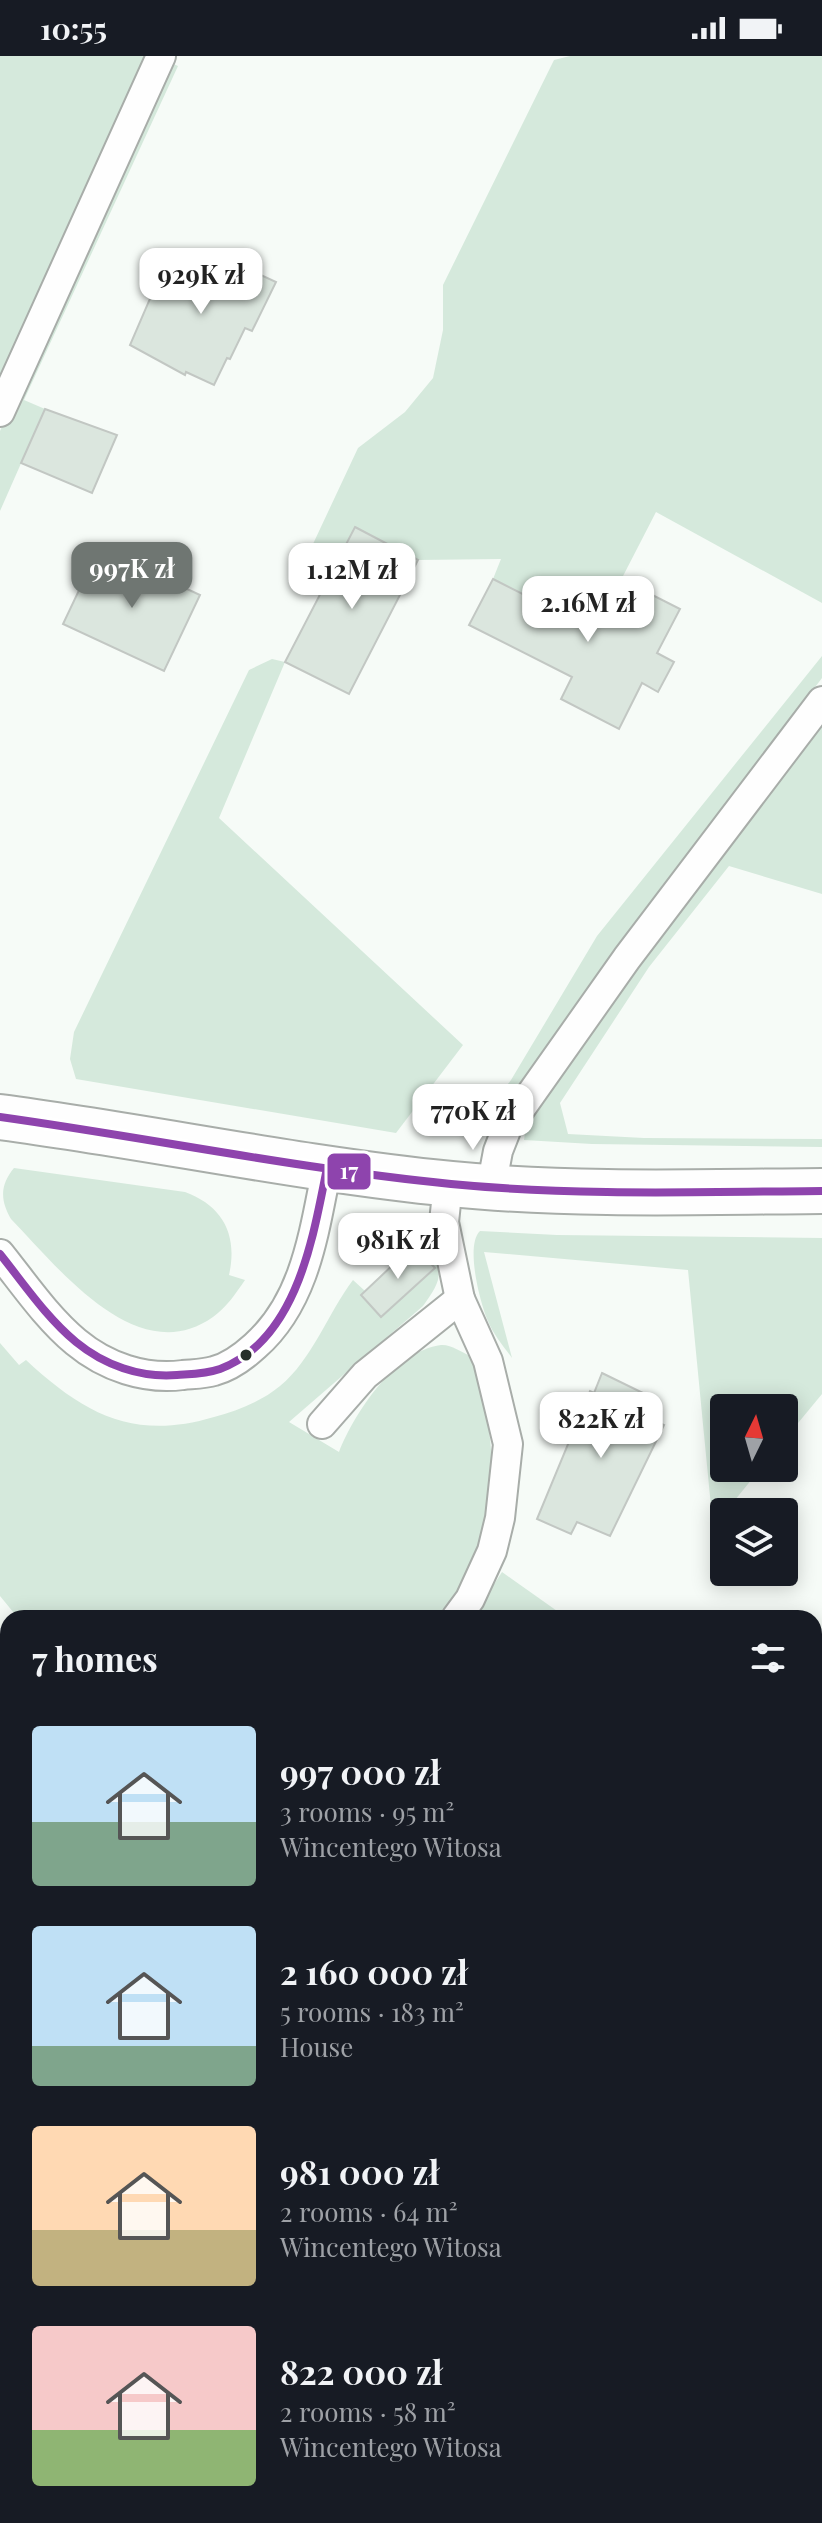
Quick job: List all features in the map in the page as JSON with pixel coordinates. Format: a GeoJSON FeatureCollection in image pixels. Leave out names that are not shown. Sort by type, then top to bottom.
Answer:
{"type":"FeatureCollection","features":[{"type":"Feature","properties":{"kind":"street"},"geometry":{"type":"LineString","coordinates":[[0,1117],[327,1168],[491,1188],[662,1192],[822,1191]]}},
{"type":"Feature","properties":{"kind":"lane"},"geometry":{"type":"LineString","coordinates":[[0,412],[161,56]]}},
{"type":"Feature","properties":{"kind":"lane"},"geometry":{"type":"LineString","coordinates":[[491,1188],[498,1151],[507,1128],[627,958],[822,701]]}},
{"type":"Feature","properties":{"kind":"lane"},"geometry":{"type":"LineString","coordinates":[[0,1254],[59,1326],[77,1343],[105,1361],[142,1375],[175,1376],[214,1371],[244,1356],[268,1334],[290,1302],[305,1267],[327,1168]]}},
{"type":"Feature","properties":{"kind":"lane"},"geometry":{"type":"LineString","coordinates":[[448,1184],[444,1222],[460,1299],[488,1361],[508,1444],[500,1518],[492,1551],[462,1610]]}},
{"type":"Feature","properties":{"kind":"lane"},"geometry":{"type":"LineString","coordinates":[[322,1424],[365,1375],[460,1299]]}},
{"type":"Feature","properties":{"kind":"green space"},"geometry":{"type":"Polygon","coordinates":[[[0,56],[148,56],[0,383],[0,56]]]}},
{"type":"Feature","properties":{"kind":"green space"},"geometry":{"type":"Polygon","coordinates":[[[570,56],[822,56],[822,603],[656,512],[605,611],[585,601],[574,620],[493,579],[501,559],[418,560],[355,527],[319,596],[302,577],[305,561],[358,448],[405,412],[433,378],[443,330],[443,285],[554,60],[570,56]]]}},
{"type":"Feature","properties":{"kind":"green space"},"geometry":{"type":"Polygon","coordinates":[[[167,61],[178,66],[24,400],[45,409],[0,511],[0,431],[167,61]]]}},
{"type":"Feature","properties":{"kind":"green space"},"geometry":{"type":"Polygon","coordinates":[[[822,656],[822,678],[617,948],[489,1126],[466,1141],[511,1080],[597,936],[822,656]]]}},
{"type":"Feature","properties":{"kind":"green space"},"geometry":{"type":"Polygon","coordinates":[[[272,659],[285,662],[219,818],[463,1045],[396,1133],[76,1079],[70,1059],[74,1032],[249,670],[272,659]]]}},
{"type":"Feature","properties":{"kind":"green space"},"geometry":{"type":"Polygon","coordinates":[[[822,724],[822,894],[729,866],[649,967],[560,1103],[568,1134],[644,1138],[822,1139],[822,1147],[592,1144],[524,1140],[526,1125],[637,964],[822,724]]]}},
{"type":"Feature","properties":{"kind":"green space"},"geometry":{"type":"Polygon","coordinates":[[[14,1168],[185,1192],[198,1198],[209,1205],[225,1224],[231,1247],[229,1275],[245,1280],[218,1313],[184,1330],[156,1331],[128,1322],[101,1306],[76,1285],[11,1219],[3,1193],[6,1180],[14,1168]]]}},
{"type":"Feature","properties":{"kind":"green space"},"geometry":{"type":"Polygon","coordinates":[[[480,1231],[557,1235],[822,1238],[822,1394],[798,1423],[798,1394],[710,1394],[710,1482],[750,1482],[737,1498],[710,1498],[688,1270],[484,1252],[512,1358],[493,1331],[481,1301],[475,1274],[476,1238],[480,1231]]]}},
{"type":"Feature","properties":{"kind":"green space"},"geometry":{"type":"Polygon","coordinates":[[[419,1242],[439,1272],[423,1306],[289,1422],[339,1452],[366,1402],[408,1359],[441,1345],[470,1356],[488,1424],[492,1457],[491,1490],[477,1556],[449,1610],[11,1610],[0,1596],[0,1343],[19,1365],[26,1360],[69,1395],[112,1418],[159,1426],[185,1424],[240,1409],[273,1391],[311,1350],[353,1280],[365,1291],[361,1295],[382,1317],[434,1268],[414,1245],[419,1242]]]}},
{"type":"Feature","properties":{"kind":"green space"},"geometry":{"type":"Polygon","coordinates":[[[502,1572],[556,1610],[477,1610],[502,1572]]]}},
{"type":"Feature","properties":{"kind":"building"},"geometry":{"type":"Polygon","coordinates":[[[209,251],[276,282],[252,331],[245,328],[214,385],[186,372],[185,375],[130,345],[170,261],[198,274],[209,251]]]}},
{"type":"Feature","properties":{"kind":"building"},"geometry":{"type":"Polygon","coordinates":[[[45,409],[117,435],[92,493],[21,463],[45,409]]]}},
{"type":"Feature","properties":{"kind":"building"},"geometry":{"type":"Polygon","coordinates":[[[355,527],[418,560],[349,694],[285,662],[355,527]]]}},
{"type":"Feature","properties":{"kind":"building"},"geometry":{"type":"Polygon","coordinates":[[[99,548],[200,595],[164,671],[63,624],[99,548]]]}},
{"type":"Feature","properties":{"kind":"building"},"geometry":{"type":"Polygon","coordinates":[[[493,579],[574,620],[584,600],[605,611],[621,579],[680,609],[657,653],[674,662],[658,692],[642,683],[619,729],[561,699],[572,677],[469,625],[493,579]]]}},
{"type":"Feature","properties":{"kind":"building"},"geometry":{"type":"Polygon","coordinates":[[[414,1245],[435,1268],[381,1317],[361,1295],[414,1245]]]}},
{"type":"Feature","properties":{"kind":"building"},"geometry":{"type":"Polygon","coordinates":[[[602,1373],[643,1393],[634,1412],[664,1425],[610,1536],[577,1522],[571,1534],[537,1519],[590,1391],[594,1393],[602,1373]]]}},
{"type":"Feature","properties":{"kind":"transit line","name":"17"},"geometry":{"type":"LineString","coordinates":[[0,1117],[338,1170],[451,1184],[590,1192],[822,1191]]}},
{"type":"Feature","properties":{"kind":"transit line","name":"17"},"geometry":{"type":"LineString","coordinates":[[0,1254],[55,1322],[98,1357],[123,1368],[150,1374],[215,1371],[246,1355],[267,1335],[284,1311],[307,1255],[327,1168]]}}]}
